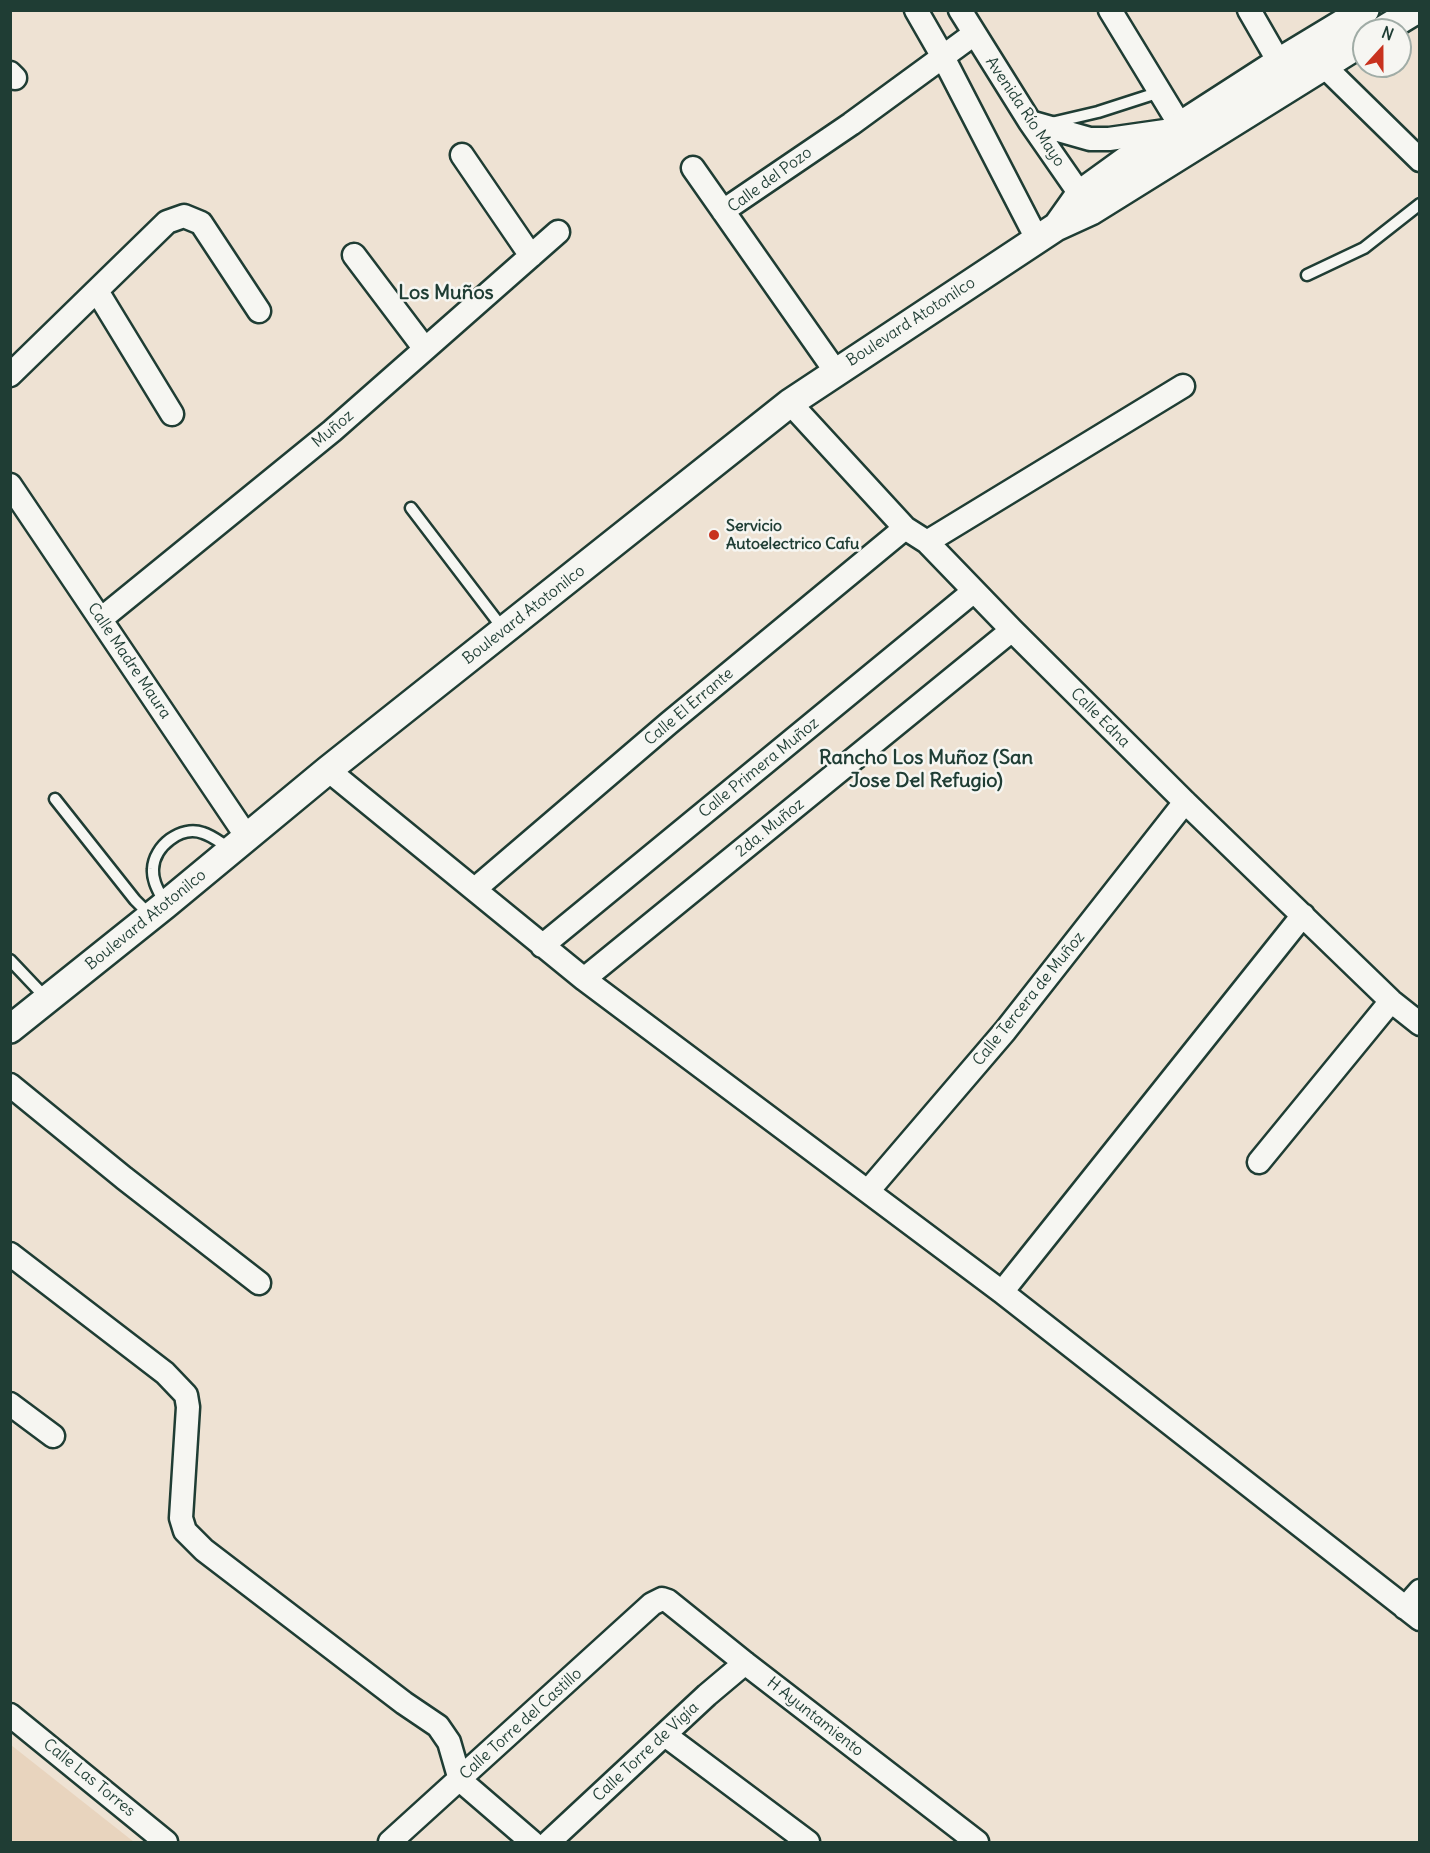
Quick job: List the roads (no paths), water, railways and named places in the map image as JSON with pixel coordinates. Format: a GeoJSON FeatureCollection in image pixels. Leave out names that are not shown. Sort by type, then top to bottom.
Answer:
{"type":"FeatureCollection","features":[{"type":"Feature","properties":{"kind":"street"},"geometry":{"type":"LineString","coordinates":[[916,10],[1047,233]]}},
{"type":"Feature","properties":{"kind":"street","name":"Avenida Río Mayo"},"geometry":{"type":"LineString","coordinates":[[960,10],[1086,203]]}},
{"type":"Feature","properties":{"kind":"street"},"geometry":{"type":"LineString","coordinates":[[1035,124],[1089,139],[1181,134],[1160,92],[1110,10]]}},
{"type":"Feature","properties":{"kind":"street"},"geometry":{"type":"LineString","coordinates":[[1249,10],[1292,85]]}},
{"type":"Feature","properties":{"kind":"street","name":"Boulevard Atotonilco"},"geometry":{"type":"LineString","coordinates":[[1181,134],[1279,62],[1365,10]]}},
{"type":"Feature","properties":{"kind":"street","name":"Calle del Pozo"},"geometry":{"type":"LineString","coordinates":[[836,372],[723,211],[850,124],[974,34]]}},
{"type":"Feature","properties":{"kind":"street","name":"Boulevard Atotonilco"},"geometry":{"type":"LineString","coordinates":[[10,1029],[158,911],[328,770],[790,404],[1047,233],[1086,203],[1127,160],[1292,85],[1352,48]]}},
{"type":"Feature","properties":{"kind":"street"},"geometry":{"type":"LineString","coordinates":[[1323,66],[1419,160]]}},
{"type":"Feature","properties":{"kind":"street"},"geometry":{"type":"LineString","coordinates":[[462,155],[531,256]]}},
{"type":"Feature","properties":{"kind":"street"},"geometry":{"type":"LineString","coordinates":[[693,168],[723,211]]}},
{"type":"Feature","properties":{"kind":"street"},"geometry":{"type":"LineString","coordinates":[[10,375],[167,222],[184,216],[201,223],[259,311]]}},
{"type":"Feature","properties":{"kind":"street","name":"Muñoz"},"geometry":{"type":"LineString","coordinates":[[101,619],[332,431],[558,232]]}},
{"type":"Feature","properties":{"kind":"street"},"geometry":{"type":"LineString","coordinates":[[354,255],[425,349]]}},
{"type":"Feature","properties":{"kind":"street"},"geometry":{"type":"LineString","coordinates":[[97,291],[172,414]]}},
{"type":"Feature","properties":{"kind":"street"},"geometry":{"type":"LineString","coordinates":[[927,542],[1183,386]]}},
{"type":"Feature","properties":{"kind":"street","name":"Calle Edna"},"geometry":{"type":"LineString","coordinates":[[790,404],[905,528],[927,542],[1185,802],[1391,1001],[1419,1024]]}},
{"type":"Feature","properties":{"kind":"street","name":"Calle Madre Maura"},"geometry":{"type":"LineString","coordinates":[[10,485],[101,619],[239,843]]}},
{"type":"Feature","properties":{"kind":"street","name":"Calle El Errante"},"geometry":{"type":"LineString","coordinates":[[475,889],[669,723],[905,528]]}},
{"type":"Feature","properties":{"kind":"street","name":"Calle Primera Muñoz"},"geometry":{"type":"LineString","coordinates":[[542,946],[974,591]]}},
{"type":"Feature","properties":{"kind":"street","name":"2da. Muñoz"},"geometry":{"type":"LineString","coordinates":[[584,979],[1012,630]]}},
{"type":"Feature","properties":{"kind":"street"},"geometry":{"type":"LineString","coordinates":[[328,770],[584,979],[1002,1292],[1415,1606]]}},
{"type":"Feature","properties":{"kind":"street","name":"Calle Tercera de Muñoz"},"geometry":{"type":"LineString","coordinates":[[868,1191],[1005,1031],[1185,802]]}},
{"type":"Feature","properties":{"kind":"street"},"geometry":{"type":"LineString","coordinates":[[1002,1292],[1303,915]]}},
{"type":"Feature","properties":{"kind":"street"},"geometry":{"type":"LineString","coordinates":[[1259,1162],[1391,1001]]}},
{"type":"Feature","properties":{"kind":"street"},"geometry":{"type":"LineString","coordinates":[[10,1085],[124,1178],[259,1282]]}},
{"type":"Feature","properties":{"kind":"street"},"geometry":{"type":"LineString","coordinates":[[10,1254],[165,1373],[186,1395],[188,1407],[181,1518],[185,1531],[204,1550],[404,1703],[438,1726],[449,1742],[460,1780],[532,1842]]}},
{"type":"Feature","properties":{"kind":"street"},"geometry":{"type":"LineString","coordinates":[[10,1404],[53,1436]]}},
{"type":"Feature","properties":{"kind":"street","name":"H Ayuntamiento"},"geometry":{"type":"LineString","coordinates":[[652,1604],[662,1599],[668,1601],[745,1664],[977,1842]]}},
{"type":"Feature","properties":{"kind":"street","name":"Calle Torre del Castillo"},"geometry":{"type":"LineString","coordinates":[[390,1842],[652,1604]]}},
{"type":"Feature","properties":{"kind":"street","name":"Calle Torre de Vigía"},"geometry":{"type":"LineString","coordinates":[[549,1842],[707,1695],[745,1664]]}},
{"type":"Feature","properties":{"kind":"street","name":"Calle Las Torres"},"geometry":{"type":"LineString","coordinates":[[10,1715],[166,1842]]}},
{"type":"Feature","properties":{"kind":"street"},"geometry":{"type":"LineString","coordinates":[[665,1735],[808,1842]]}},
{"type":"Feature","properties":{"kind":"lane"},"geometry":{"type":"LineString","coordinates":[[1035,124],[1098,112],[1160,92]]}},
{"type":"Feature","properties":{"kind":"lane"},"geometry":{"type":"LineString","coordinates":[[1307,275],[1364,248],[1419,204]]}},
{"type":"Feature","properties":{"kind":"lane"},"geometry":{"type":"LineString","coordinates":[[411,508],[504,631]]}},
{"type":"Feature","properties":{"kind":"lane"},"geometry":{"type":"LineString","coordinates":[[55,799],[135,900],[158,911]]}},
{"type":"Feature","properties":{"kind":"lane"},"geometry":{"type":"LineString","coordinates":[[158,911],[153,866],[157,855],[170,839],[191,831],[239,843]]}},
{"type":"Feature","properties":{"kind":"lane"},"geometry":{"type":"LineString","coordinates":[[10,960],[48,999]]}},
{"type":"Feature","properties":{"kind":"place","name":"Servicio Autoelectrico Cafu"},"geometry":{"type":"Point","coordinates":[714,535]}},
{"type":"Feature","properties":{"kind":"district","name":"Los Muños"},"geometry":{"type":"Point","coordinates":[446,293]}},
{"type":"Feature","properties":{"kind":"district","name":"Rancho Los Muñoz (San Jose Del Refugio)"},"geometry":{"type":"Point","coordinates":[926,770]}}]}
